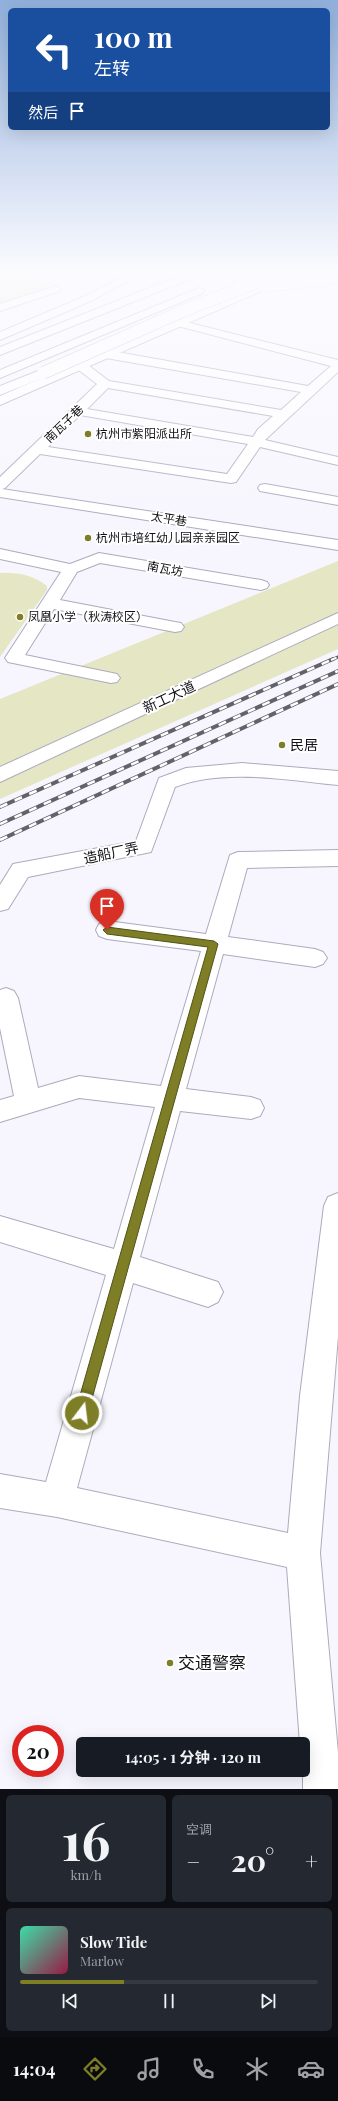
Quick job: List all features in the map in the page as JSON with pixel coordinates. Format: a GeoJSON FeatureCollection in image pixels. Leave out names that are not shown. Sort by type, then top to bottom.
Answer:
{"type":"FeatureCollection","features":[{"type":"Feature","properties":{"kind":"main road"},"geometry":{"type":"LineString","coordinates":[[0,373],[43,355]]}},
{"type":"Feature","properties":{"kind":"main road"},"geometry":{"type":"LineString","coordinates":[[0,391],[81,355]]}},
{"type":"Feature","properties":{"kind":"main road"},"geometry":{"type":"LineString","coordinates":[[0,400],[102,355]]}},
{"type":"Feature","properties":{"kind":"main road"},"geometry":{"type":"LineString","coordinates":[[114,355],[310,390]]}},
{"type":"Feature","properties":{"kind":"main road"},"geometry":{"type":"LineString","coordinates":[[302,355],[338,365]]}},
{"type":"Feature","properties":{"kind":"main road"},"geometry":{"type":"LineString","coordinates":[[80,365],[105,384],[284,414]]}},
{"type":"Feature","properties":{"kind":"main road"},"geometry":{"type":"LineString","coordinates":[[37,449],[231,479],[264,432],[338,365]]}},
{"type":"Feature","properties":{"kind":"main road","name":"南瓦子巷"},"geometry":{"type":"LineString","coordinates":[[0,485],[105,384]]}},
{"type":"Feature","properties":{"kind":"main road"},"geometry":{"type":"LineString","coordinates":[[77,411],[257,442],[338,461]]}},
{"type":"Feature","properties":{"kind":"main road"},"geometry":{"type":"LineString","coordinates":[[266,488],[338,501]]}},
{"type":"Feature","properties":{"kind":"main road","name":"太平巷"},"geometry":{"type":"LineString","coordinates":[[0,493],[338,545]]}},
{"type":"Feature","properties":{"kind":"main road"},"geometry":{"type":"LineString","coordinates":[[0,554],[72,570],[14,658],[111,678]]}},
{"type":"Feature","properties":{"kind":"main road","name":"南瓦坊"},"geometry":{"type":"LineString","coordinates":[[72,570],[99,558],[261,586]]}},
{"type":"Feature","properties":{"kind":"main road"},"geometry":{"type":"LineString","coordinates":[[50,603],[175,627]]}},
{"type":"Feature","properties":{"kind":"main road","name":"新工大道"},"geometry":{"type":"LineString","coordinates":[[0,776],[338,618]]}},
{"type":"Feature","properties":{"kind":"main road","name":"造船厂弄"},"geometry":{"type":"LineString","coordinates":[[0,903],[21,870],[144,847],[166,783],[186,775],[242,770],[338,778]]}},
{"type":"Feature","properties":{"kind":"main road"},"geometry":{"type":"LineString","coordinates":[[57,1500],[238,860],[338,858]]}},
{"type":"Feature","properties":{"kind":"main road"},"geometry":{"type":"LineString","coordinates":[[107,930],[315,958]]}},
{"type":"Feature","properties":{"kind":"main road"},"geometry":{"type":"LineString","coordinates":[[6,998],[28,1103]]}},
{"type":"Feature","properties":{"kind":"main road"},"geometry":{"type":"LineString","coordinates":[[0,1112],[79,1087],[251,1108]]}},
{"type":"Feature","properties":{"kind":"main road"},"geometry":{"type":"LineString","coordinates":[[322,1789],[303,1553],[316,1396],[338,1206]]}},
{"type":"Feature","properties":{"kind":"main road"},"geometry":{"type":"LineString","coordinates":[[0,1229],[123,1268],[208,1292]]}},
{"type":"Feature","properties":{"kind":"main road"},"geometry":{"type":"LineString","coordinates":[[0,1491],[57,1500],[303,1553]]}},
{"type":"Feature","properties":{"kind":"green space"},"geometry":{"type":"Polygon","coordinates":[[[338,561],[338,649],[0,799],[0,699],[338,561]]]}},
{"type":"Feature","properties":{"kind":"green space"},"geometry":{"type":"Polygon","coordinates":[[[0,573],[19,574],[36,579],[47,586],[47,590],[0,657],[0,573]]]}},
{"type":"Feature","properties":{"kind":"railway"},"geometry":{"type":"LineString","coordinates":[[331,660],[338,657]]}},
{"type":"Feature","properties":{"kind":"railway"},"geometry":{"type":"LineString","coordinates":[[0,807],[333,659]]}},
{"type":"Feature","properties":{"kind":"railway"},"geometry":{"type":"LineString","coordinates":[[0,824],[338,671]]}},
{"type":"Feature","properties":{"kind":"railway"},"geometry":{"type":"LineString","coordinates":[[0,840],[338,684]]}},
{"type":"Feature","properties":{"kind":"place","name":"杭州市紫阳派出所"},"geometry":{"type":"Point","coordinates":[88,434]}},
{"type":"Feature","properties":{"kind":"place","name":"杭州市培红幼儿园亲亲园区"},"geometry":{"type":"Point","coordinates":[88,538]}},
{"type":"Feature","properties":{"kind":"place","name":"凤凰小学（秋涛校区）"},"geometry":{"type":"Point","coordinates":[20,617]}},
{"type":"Feature","properties":{"kind":"place","name":"民居"},"geometry":{"type":"Point","coordinates":[282,745]}},
{"type":"Feature","properties":{"kind":"place","name":"交通警察"},"geometry":{"type":"Point","coordinates":[170,1663]}},
{"type":"Feature","properties":{"kind":"route"},"geometry":{"type":"LineString","coordinates":[[82,1413],[214,944],[107,930]]}}]}
